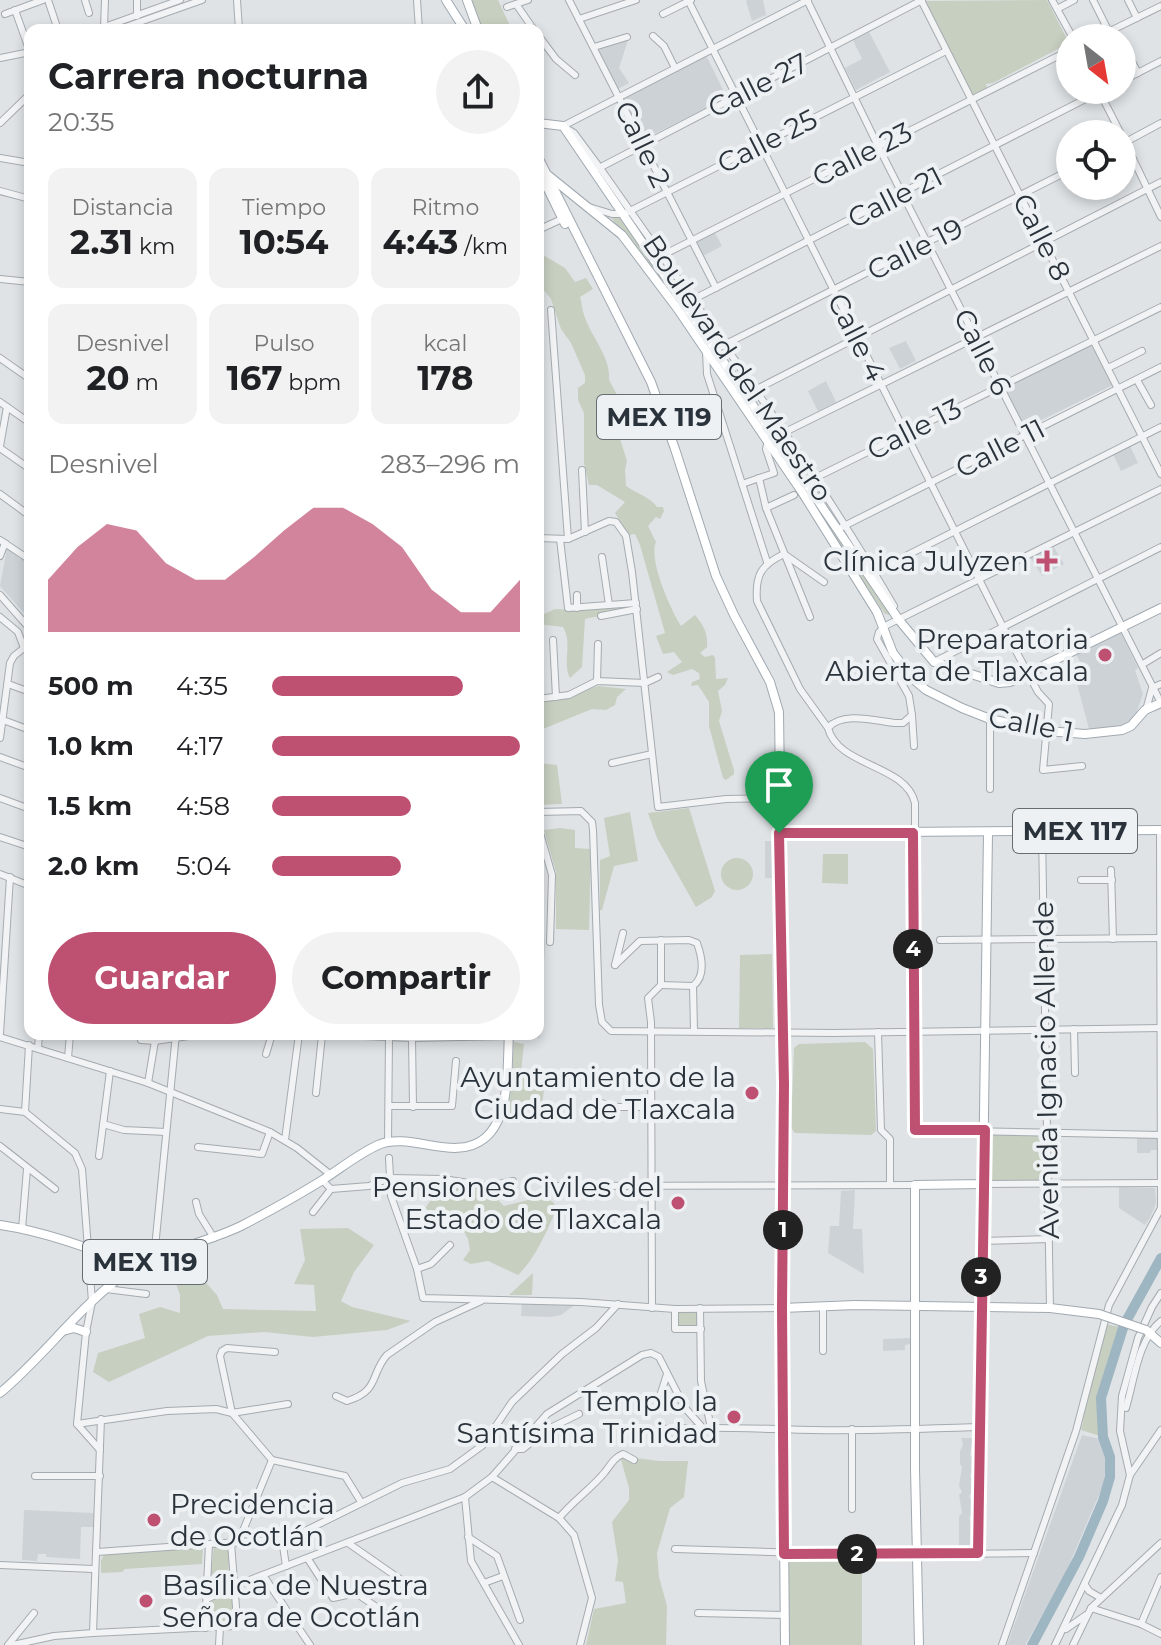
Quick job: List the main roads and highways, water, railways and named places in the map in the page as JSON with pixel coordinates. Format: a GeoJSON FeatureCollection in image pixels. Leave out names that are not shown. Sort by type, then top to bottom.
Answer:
{"type":"FeatureCollection","features":[{"type":"Feature","properties":{"kind":"main road"},"geometry":{"type":"LineString","coordinates":[[467,0],[476,24]]}},
{"type":"Feature","properties":{"kind":"main road"},"geometry":{"type":"LineString","coordinates":[[448,4],[456,24]]}},
{"type":"Feature","properties":{"kind":"main road"},"geometry":{"type":"LineString","coordinates":[[448,4],[461,24]]}},
{"type":"Feature","properties":{"kind":"main road","name":"Boulevard del Maestro"},"geometry":{"type":"LineString","coordinates":[[544,124],[563,126],[597,170],[627,212],[637,233],[658,257],[751,392],[776,437],[810,481],[832,518],[842,527],[899,620],[932,660],[999,683],[1010,682],[1161,608]]}},
{"type":"Feature","properties":{"kind":"main road"},"geometry":{"type":"LineString","coordinates":[[544,172],[627,240],[705,348],[776,437]]}},
{"type":"Feature","properties":{"kind":"main road","name":"MEX 119"},"geometry":{"type":"LineString","coordinates":[[544,175],[560,201],[565,218],[649,390],[711,578],[774,695],[779,712],[785,1645]]}},
{"type":"Feature","properties":{"kind":"main road","name":"MEX 119"},"geometry":{"type":"LineString","coordinates":[[544,192],[565,218]]}},
{"type":"Feature","properties":{"kind":"main road"},"geometry":{"type":"LineString","coordinates":[[560,201],[567,196],[576,197]]}},
{"type":"Feature","properties":{"kind":"main road"},"geometry":{"type":"LineString","coordinates":[[627,240],[637,233]]}},
{"type":"Feature","properties":{"kind":"main road","name":"Calle 1"},"geometry":{"type":"LineString","coordinates":[[776,437],[795,482],[885,626],[893,653],[926,690],[990,719],[1046,731],[1085,734],[1122,730],[1131,726],[1145,710],[1161,703]]}},
{"type":"Feature","properties":{"kind":"main road"},"geometry":{"type":"LineString","coordinates":[[822,522],[832,518]]}},
{"type":"Feature","properties":{"kind":"main road","name":"MEX 117"},"geometry":{"type":"LineString","coordinates":[[988,833],[1160,830]]}},
{"type":"Feature","properties":{"kind":"main road"},"geometry":{"type":"LineString","coordinates":[[779,833],[988,833],[983,1184],[915,1185],[919,1645]]}},
{"type":"Feature","properties":{"kind":"main road","name":"MEX 119"},"geometry":{"type":"LineString","coordinates":[[2,1388],[106,1289],[135,1267],[214,1238],[388,1141],[454,1148],[479,1142],[497,1123],[502,1109],[508,1040]]}},
{"type":"Feature","properties":{"kind":"main road"},"geometry":{"type":"LineString","coordinates":[[0,1225],[89,1247],[135,1267]]}},
{"type":"Feature","properties":{"kind":"main road"},"geometry":{"type":"LineString","coordinates":[[782,1308],[1050,1308],[1096,1315],[1152,1336]]}},
{"type":"Feature","properties":{"kind":"main road"},"geometry":{"type":"LineString","coordinates":[[63,1331],[74,1328],[86,1332]]}},
{"type":"Feature","properties":{"kind":"waterway"},"geometry":{"type":"LineString","coordinates":[[1032,1645],[1079,1557],[1103,1501],[1110,1477],[1110,1457],[1103,1437],[1101,1398],[1124,1325],[1161,1258]]}},
{"type":"Feature","properties":{"kind":"place","name":"Clínica Julyzen"},"geometry":{"type":"Point","coordinates":[1047,561]}},
{"type":"Feature","properties":{"kind":"place","name":"Preparatoria Abierta de Tlaxcala"},"geometry":{"type":"Point","coordinates":[1105,655]}},
{"type":"Feature","properties":{"kind":"place","name":"Ayuntamiento de la Ciudad de Tlaxcala"},"geometry":{"type":"Point","coordinates":[752,1093]}},
{"type":"Feature","properties":{"kind":"place","name":"Pensiones Civiles del Estado de Tlaxcala"},"geometry":{"type":"Point","coordinates":[678,1203]}},
{"type":"Feature","properties":{"kind":"place","name":"Templo la Santísima Trinidad"},"geometry":{"type":"Point","coordinates":[734,1417]}},
{"type":"Feature","properties":{"kind":"place","name":"Precidencia de Ocotlán"},"geometry":{"type":"Point","coordinates":[154,1520]}},
{"type":"Feature","properties":{"kind":"place","name":"Basílica de Nuestra Señora de Ocotlán"},"geometry":{"type":"Point","coordinates":[146,1601]}}]}
